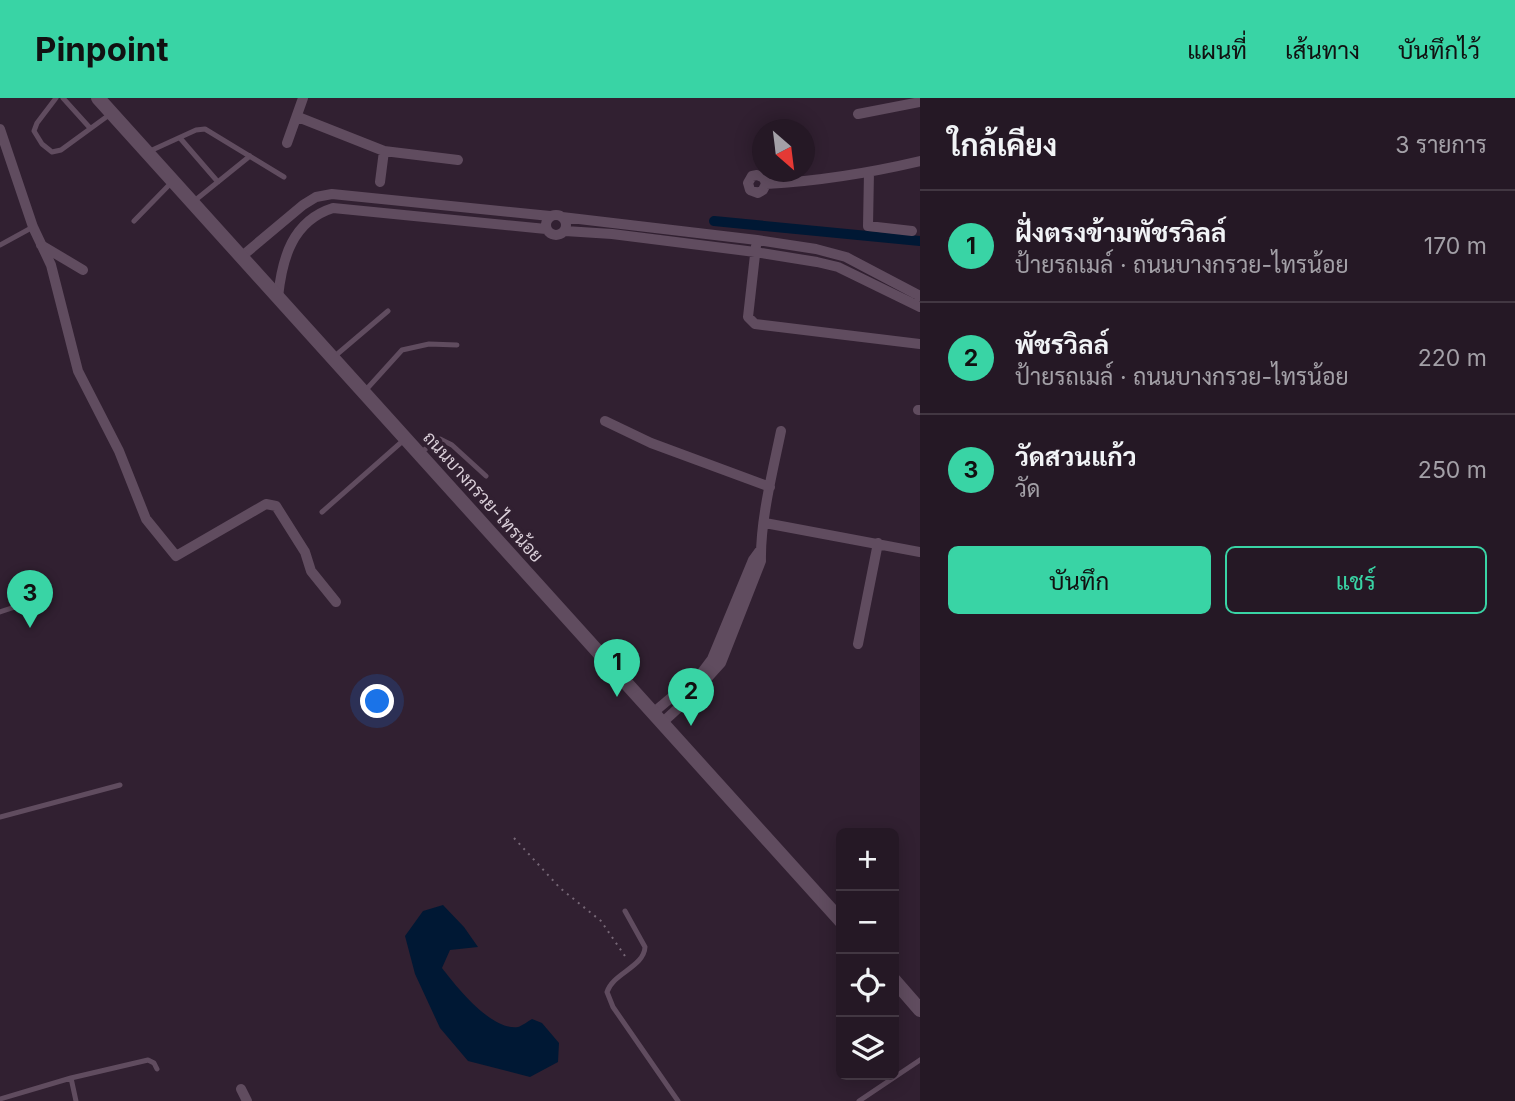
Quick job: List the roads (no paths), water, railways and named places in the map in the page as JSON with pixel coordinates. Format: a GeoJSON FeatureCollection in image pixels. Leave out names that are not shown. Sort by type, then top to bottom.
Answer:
{"type":"FeatureCollection","features":[{"type":"Feature","properties":{"kind":"main road","name":"ถนนบางกรวย-ไทรน้อย"},"geometry":{"type":"LineString","coordinates":[[98,98],[836,915]]}},
{"type":"Feature","properties":{"kind":"main road"},"geometry":{"type":"LineString","coordinates":[[899,986],[920,1010]]}},
{"type":"Feature","properties":{"kind":"street"},"geometry":{"type":"LineString","coordinates":[[287,143],[303,98]]}},
{"type":"Feature","properties":{"kind":"street"},"geometry":{"type":"LineString","coordinates":[[858,114],[920,102]]}},
{"type":"Feature","properties":{"kind":"street"},"geometry":{"type":"LineString","coordinates":[[298,117],[384,151],[458,160]]}},
{"type":"Feature","properties":{"kind":"street"},"geometry":{"type":"LineString","coordinates":[[0,129],[33,228],[51,265],[78,371],[119,451],[146,519],[176,556],[266,504],[275,506],[306,552],[311,571],[336,602]]}},
{"type":"Feature","properties":{"kind":"street"},"geometry":{"type":"LineString","coordinates":[[380,182],[384,151]]}},
{"type":"Feature","properties":{"kind":"street"},"geometry":{"type":"LineString","coordinates":[[766,184],[806,182],[869,173],[920,161]]}},
{"type":"Feature","properties":{"kind":"street"},"geometry":{"type":"LineString","coordinates":[[869,173],[868,226],[912,231]]}},
{"type":"Feature","properties":{"kind":"street"},"geometry":{"type":"LineString","coordinates":[[242,257],[316,197],[332,194],[556,217],[613,229],[756,246],[816,249],[846,257],[920,296]]}},
{"type":"Feature","properties":{"kind":"street"},"geometry":{"type":"LineString","coordinates":[[372,213],[375,198]]}},
{"type":"Feature","properties":{"kind":"street"},"geometry":{"type":"LineString","coordinates":[[459,222],[462,207]]}},
{"type":"Feature","properties":{"kind":"street"},"geometry":{"type":"LineString","coordinates":[[278,297],[280,271],[295,234],[318,213],[333,208],[546,229],[554,236],[565,231],[613,229]]}},
{"type":"Feature","properties":{"kind":"street"},"geometry":{"type":"LineString","coordinates":[[546,229],[546,222],[556,217]]}},
{"type":"Feature","properties":{"kind":"street"},"geometry":{"type":"LineString","coordinates":[[556,217],[566,223],[565,231]]}},
{"type":"Feature","properties":{"kind":"street"},"geometry":{"type":"LineString","coordinates":[[285,222],[295,234]]}},
{"type":"Feature","properties":{"kind":"street"},"geometry":{"type":"LineString","coordinates":[[41,244],[83,270]]}},
{"type":"Feature","properties":{"kind":"street"},"geometry":{"type":"LineString","coordinates":[[756,246],[838,267],[920,307]]}},
{"type":"Feature","properties":{"kind":"street"},"geometry":{"type":"LineString","coordinates":[[756,246],[748,317],[755,324],[920,344]]}},
{"type":"Feature","properties":{"kind":"street"},"geometry":{"type":"LineString","coordinates":[[605,421],[652,443],[770,487]]}},
{"type":"Feature","properties":{"kind":"street"},"geometry":{"type":"LineString","coordinates":[[659,717],[717,661],[753,560],[761,550],[781,430]]}},
{"type":"Feature","properties":{"kind":"street"},"geometry":{"type":"LineString","coordinates":[[765,523],[920,552]]}},
{"type":"Feature","properties":{"kind":"street"},"geometry":{"type":"LineString","coordinates":[[858,644],[878,543]]}},
{"type":"Feature","properties":{"kind":"street"},"geometry":{"type":"LineString","coordinates":[[241,1089],[247,1101]]}},
{"type":"Feature","properties":{"kind":"lane"},"geometry":{"type":"LineString","coordinates":[[56,98],[34,131],[42,144],[56,152],[111,113]]}},
{"type":"Feature","properties":{"kind":"lane"},"geometry":{"type":"LineString","coordinates":[[63,98],[90,128]]}},
{"type":"Feature","properties":{"kind":"lane"},"geometry":{"type":"LineString","coordinates":[[148,152],[205,129],[284,177]]}},
{"type":"Feature","properties":{"kind":"lane"},"geometry":{"type":"LineString","coordinates":[[180,138],[218,182]]}},
{"type":"Feature","properties":{"kind":"lane"},"geometry":{"type":"LineString","coordinates":[[193,203],[250,156]]}},
{"type":"Feature","properties":{"kind":"lane"},"geometry":{"type":"LineString","coordinates":[[134,221],[166,191],[173,180]]}},
{"type":"Feature","properties":{"kind":"lane"},"geometry":{"type":"LineString","coordinates":[[0,245],[33,228]]}},
{"type":"Feature","properties":{"kind":"lane"},"geometry":{"type":"LineString","coordinates":[[332,358],[388,311]]}},
{"type":"Feature","properties":{"kind":"lane"},"geometry":{"type":"LineString","coordinates":[[363,393],[402,349],[429,344],[457,345]]}},
{"type":"Feature","properties":{"kind":"lane"},"geometry":{"type":"LineString","coordinates":[[322,512],[405,439]]}},
{"type":"Feature","properties":{"kind":"lane"},"geometry":{"type":"LineString","coordinates":[[418,454],[440,439],[452,445],[486,476]]}},
{"type":"Feature","properties":{"kind":"lane"},"geometry":{"type":"LineString","coordinates":[[0,612],[33,601]]}},
{"type":"Feature","properties":{"kind":"lane"},"geometry":{"type":"LineString","coordinates":[[0,818],[120,785]]}},
{"type":"Feature","properties":{"kind":"lane"},"geometry":{"type":"LineString","coordinates":[[625,911],[645,947],[644,955],[609,984],[608,997],[678,1101]]}},
{"type":"Feature","properties":{"kind":"lane"},"geometry":{"type":"LineString","coordinates":[[0,1099],[71,1078],[148,1060],[154,1063],[157,1069]]}},
{"type":"Feature","properties":{"kind":"lane"},"geometry":{"type":"LineString","coordinates":[[859,1101],[920,1060]]}},
{"type":"Feature","properties":{"kind":"lane"},"geometry":{"type":"LineString","coordinates":[[71,1078],[76,1101]]}},
{"type":"Feature","properties":{"kind":"water"},"geometry":{"type":"Polygon","coordinates":[[[443,905],[478,947],[450,950],[442,968],[475,1006],[497,1022],[518,1027],[532,1019],[542,1023],[559,1043],[558,1062],[530,1077],[468,1061],[440,1028],[415,974],[405,936],[423,911],[443,905]]]}},
{"type":"Feature","properties":{"kind":"waterway"},"geometry":{"type":"LineString","coordinates":[[714,221],[920,241]]}},
{"type":"Feature","properties":{"kind":"place","name":"วัดสวนแก้ว"},"geometry":{"type":"Point","coordinates":[30,628]}},
{"type":"Feature","properties":{"kind":"place","name":"ฝั่งตรงข้ามพัชรวิลล์"},"geometry":{"type":"Point","coordinates":[617,697]}},
{"type":"Feature","properties":{"kind":"place","name":"พัชรวิลล์"},"geometry":{"type":"Point","coordinates":[691,726]}}]}
